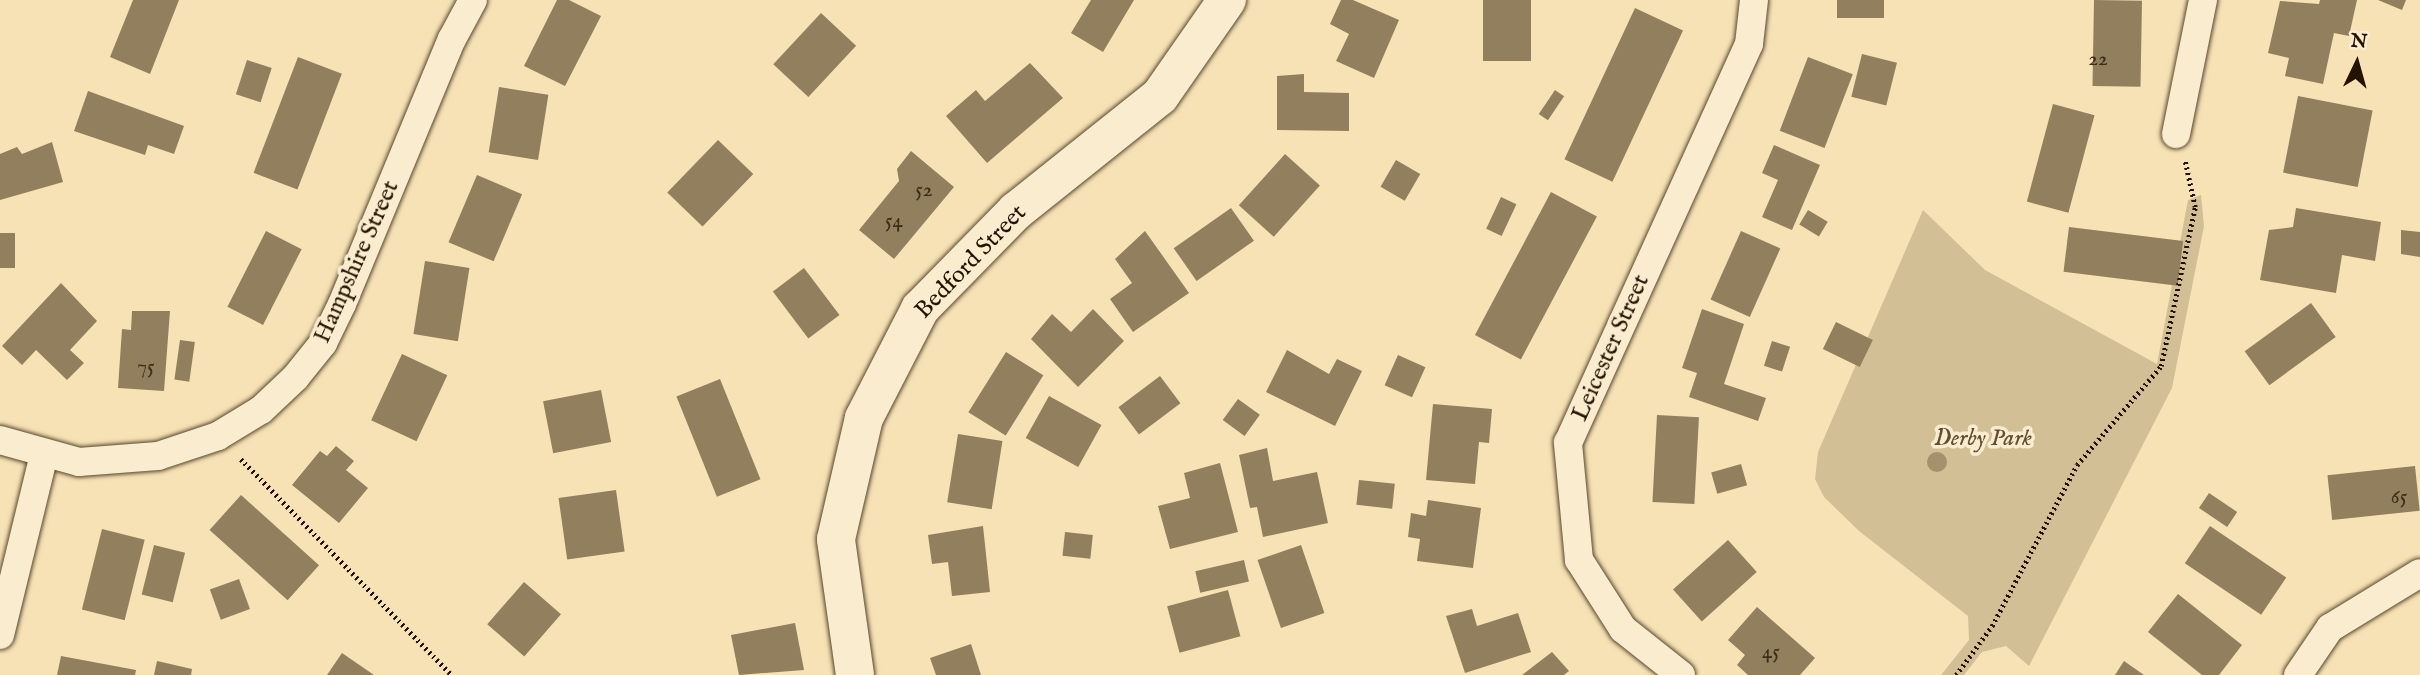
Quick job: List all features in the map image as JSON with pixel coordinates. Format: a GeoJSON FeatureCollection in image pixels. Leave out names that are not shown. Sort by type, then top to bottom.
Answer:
{"type":"FeatureCollection","features":[{"type":"Feature","properties":{"kind":"street","name":"Hampshire Street"},"geometry":{"type":"LineString","coordinates":[[0,440],[44,455],[79,462],[118,461],[188,449],[218,436],[261,410],[295,378],[323,343],[452,39],[473,0]]}},
{"type":"Feature","properties":{"kind":"street","name":"Bedford Street"},"geometry":{"type":"LineString","coordinates":[[855,675],[836,539],[864,418],[920,309],[1016,211],[1160,96],[1227,0]]}},
{"type":"Feature","properties":{"kind":"street","name":"Leicester Street"},"geometry":{"type":"LineString","coordinates":[[1681,675],[1623,629],[1579,560],[1568,443],[1749,44],[1754,0]]}},
{"type":"Feature","properties":{"kind":"street"},"geometry":{"type":"LineString","coordinates":[[2176,134],[2203,0]]}},
{"type":"Feature","properties":{"kind":"street"},"geometry":{"type":"LineString","coordinates":[[0,635],[44,455]]}},
{"type":"Feature","properties":{"kind":"street"},"geometry":{"type":"LineString","coordinates":[[2298,675],[2330,628],[2420,573]]}},
{"type":"Feature","properties":{"kind":"path"},"geometry":{"type":"LineString","coordinates":[[1956,675],[1992,626],[2077,465],[2161,366],[2195,207],[2176,134]]}},
{"type":"Feature","properties":{"kind":"path"},"geometry":{"type":"LineString","coordinates":[[218,436],[452,675]]}},
{"type":"Feature","properties":{"kind":"green space","name":"Derby Park"},"geometry":{"type":"Polygon","coordinates":[[[2201,195],[2204,226],[2172,388],[2029,666],[2006,646],[1982,652],[1964,675],[1941,675],[1969,640],[1968,616],[1859,531],[1824,497],[1815,479],[1818,452],[1923,210],[1985,270],[2157,364],[2188,200],[2201,195]]]}},
{"type":"Feature","properties":{"kind":"building"},"geometry":{"type":"Polygon","coordinates":[[[133,0],[179,0],[150,74],[110,57],[133,0]]]}},
{"type":"Feature","properties":{"kind":"building"},"geometry":{"type":"Polygon","coordinates":[[[557,0],[569,0],[601,16],[565,86],[524,66],[557,0]]]}},
{"type":"Feature","properties":{"kind":"building"},"geometry":{"type":"Polygon","coordinates":[[[1091,0],[1134,0],[1103,52],[1071,33],[1091,0]]]}},
{"type":"Feature","properties":{"kind":"building"},"geometry":{"type":"Polygon","coordinates":[[[1341,0],[1353,0],[1399,20],[1374,78],[1336,61],[1349,34],[1330,24],[1341,0]]]}},
{"type":"Feature","properties":{"kind":"building"},"geometry":{"type":"Polygon","coordinates":[[[1483,0],[1531,0],[1531,61],[1483,61],[1483,0]]]}},
{"type":"Feature","properties":{"kind":"building"},"geometry":{"type":"Polygon","coordinates":[[[1837,0],[1884,0],[1884,18],[1837,18],[1837,0]]]}},
{"type":"Feature","properties":{"kind":"building"},"geometry":{"type":"Polygon","coordinates":[[[2094,0],[2142,1],[2140,87],[2092,86],[2094,0]]]}},
{"type":"Feature","properties":{"kind":"building"},"geometry":{"type":"Polygon","coordinates":[[[2320,0],[2357,0],[2349,36],[2334,33],[2323,84],[2285,76],[2289,58],[2268,53],[2280,1],[2319,4],[2320,0]]]}},
{"type":"Feature","properties":{"kind":"building"},"geometry":{"type":"Polygon","coordinates":[[[2378,0],[2406,0],[2402,10],[2378,0]]]}},
{"type":"Feature","properties":{"kind":"building"},"geometry":{"type":"Polygon","coordinates":[[[1635,8],[1683,30],[1612,182],[1564,159],[1635,8]]]}},
{"type":"Feature","properties":{"kind":"building"},"geometry":{"type":"Polygon","coordinates":[[[821,13],[856,46],[808,97],[773,64],[821,13]]]}},
{"type":"Feature","properties":{"kind":"building"},"geometry":{"type":"Polygon","coordinates":[[[1862,54],[1897,63],[1886,105],[1851,97],[1862,54]]]}},
{"type":"Feature","properties":{"kind":"building"},"geometry":{"type":"Polygon","coordinates":[[[298,57],[342,74],[297,190],[254,173],[298,57]]]}},
{"type":"Feature","properties":{"kind":"building"},"geometry":{"type":"Polygon","coordinates":[[[1808,57],[1853,74],[1825,148],[1780,131],[1808,57]]]}},
{"type":"Feature","properties":{"kind":"building"},"geometry":{"type":"Polygon","coordinates":[[[247,60],[272,68],[261,102],[236,94],[247,60]]]}},
{"type":"Feature","properties":{"kind":"building"},"geometry":{"type":"Polygon","coordinates":[[[1030,63],[1063,98],[987,163],[946,116],[976,90],[985,101],[1030,63]]]}},
{"type":"Feature","properties":{"kind":"building"},"geometry":{"type":"Polygon","coordinates":[[[1304,74],[1304,92],[1349,93],[1349,131],[1277,130],[1277,76],[1304,74]]]}},
{"type":"Feature","properties":{"kind":"building"},"geometry":{"type":"Polygon","coordinates":[[[499,87],[548,95],[538,160],[489,152],[499,87]]]}},
{"type":"Feature","properties":{"kind":"building"},"geometry":{"type":"Polygon","coordinates":[[[1555,90],[1564,96],[1548,120],[1539,114],[1555,90]]]}},
{"type":"Feature","properties":{"kind":"building"},"geometry":{"type":"Polygon","coordinates":[[[88,91],[184,126],[174,154],[148,145],[145,155],[74,131],[88,91]]]}},
{"type":"Feature","properties":{"kind":"building"},"geometry":{"type":"Polygon","coordinates":[[[2298,96],[2373,111],[2358,187],[2283,173],[2298,96]]]}},
{"type":"Feature","properties":{"kind":"building"},"geometry":{"type":"Polygon","coordinates":[[[2053,104],[2095,115],[2068,213],[2027,202],[2053,104]]]}},
{"type":"Feature","properties":{"kind":"building"},"geometry":{"type":"Polygon","coordinates":[[[718,140],[753,174],[703,227],[667,193],[718,140]]]}},
{"type":"Feature","properties":{"kind":"building"},"geometry":{"type":"Polygon","coordinates":[[[52,142],[63,182],[0,200],[0,154],[17,147],[22,154],[52,142]]]}},
{"type":"Feature","properties":{"kind":"building"},"geometry":{"type":"Polygon","coordinates":[[[1774,145],[1820,165],[1792,230],[1762,217],[1778,180],[1762,173],[1774,145]]]}},
{"type":"Feature","properties":{"kind":"building"},"geometry":{"type":"Polygon","coordinates":[[[911,151],[954,187],[894,259],[859,230],[899,181],[897,169],[911,151]]]}},
{"type":"Feature","properties":{"kind":"building"},"geometry":{"type":"Polygon","coordinates":[[[1285,154],[1320,185],[1274,237],[1239,205],[1285,154]]]}},
{"type":"Feature","properties":{"kind":"building"},"geometry":{"type":"Polygon","coordinates":[[[1396,160],[1420,174],[1405,201],[1380,187],[1396,160]]]}},
{"type":"Feature","properties":{"kind":"building"},"geometry":{"type":"Polygon","coordinates":[[[477,175],[522,194],[494,261],[448,242],[477,175]]]}},
{"type":"Feature","properties":{"kind":"building"},"geometry":{"type":"Polygon","coordinates":[[[1551,192],[1597,216],[1521,359],[1475,335],[1551,192]]]}},
{"type":"Feature","properties":{"kind":"building"},"geometry":{"type":"Polygon","coordinates":[[[1501,197],[1516,204],[1502,236],[1486,229],[1501,197]]]}},
{"type":"Feature","properties":{"kind":"building"},"geometry":{"type":"Polygon","coordinates":[[[1231,208],[1254,241],[1197,281],[1174,248],[1231,208]]]}},
{"type":"Feature","properties":{"kind":"building"},"geometry":{"type":"Polygon","coordinates":[[[2296,208],[2381,222],[2375,261],[2342,255],[2336,293],[2260,280],[2269,230],[2293,227],[2296,208]]]}},
{"type":"Feature","properties":{"kind":"building"},"geometry":{"type":"Polygon","coordinates":[[[1808,210],[1828,222],[1819,236],[1799,225],[1808,210]]]}},
{"type":"Feature","properties":{"kind":"building"},"geometry":{"type":"Polygon","coordinates":[[[2069,227],[2183,241],[2178,286],[2064,272],[2069,227]]]}},
{"type":"Feature","properties":{"kind":"building"},"geometry":{"type":"Polygon","coordinates":[[[2401,230],[2420,232],[2420,257],[2401,254],[2401,230]]]}},
{"type":"Feature","properties":{"kind":"building"},"geometry":{"type":"Polygon","coordinates":[[[266,231],[302,249],[263,325],[227,307],[266,231]]]}},
{"type":"Feature","properties":{"kind":"building"},"geometry":{"type":"Polygon","coordinates":[[[1145,231],[1189,293],[1133,332],[1110,299],[1132,283],[1115,259],[1145,231]]]}},
{"type":"Feature","properties":{"kind":"building"},"geometry":{"type":"Polygon","coordinates":[[[1741,231],[1780,248],[1750,317],[1710,300],[1741,231]]]}},
{"type":"Feature","properties":{"kind":"building"},"geometry":{"type":"Polygon","coordinates":[[[0,233],[15,233],[15,268],[0,268],[0,233]]]}},
{"type":"Feature","properties":{"kind":"building"},"geometry":{"type":"Polygon","coordinates":[[[425,261],[469,268],[458,341],[413,334],[425,261]]]}},
{"type":"Feature","properties":{"kind":"building"},"geometry":{"type":"Polygon","coordinates":[[[804,268],[840,315],[808,339],[773,291],[804,268]]]}},
{"type":"Feature","properties":{"kind":"building"},"geometry":{"type":"Polygon","coordinates":[[[61,283],[97,321],[70,350],[84,363],[67,380],[36,350],[22,365],[2,346],[61,283]]]}},
{"type":"Feature","properties":{"kind":"building"},"geometry":{"type":"Polygon","coordinates":[[[2311,303],[2336,337],[2269,385],[2245,351],[2311,303]]]}},
{"type":"Feature","properties":{"kind":"building"},"geometry":{"type":"Polygon","coordinates":[[[1093,309],[1124,341],[1078,387],[1031,339],[1052,314],[1071,332],[1093,309]]]}},
{"type":"Feature","properties":{"kind":"building"},"geometry":{"type":"Polygon","coordinates":[[[1702,309],[1744,324],[1724,384],[1766,398],[1758,421],[1689,397],[1697,373],[1682,368],[1702,309]]]}},
{"type":"Feature","properties":{"kind":"building"},"geometry":{"type":"Polygon","coordinates":[[[132,311],[170,311],[164,391],[118,388],[122,329],[131,330],[132,311]]]}},
{"type":"Feature","properties":{"kind":"building"},"geometry":{"type":"Polygon","coordinates":[[[1836,322],[1873,340],[1860,367],[1823,349],[1836,322]]]}},
{"type":"Feature","properties":{"kind":"building"},"geometry":{"type":"Polygon","coordinates":[[[180,340],[195,342],[189,382],[174,380],[180,340]]]}},
{"type":"Feature","properties":{"kind":"building"},"geometry":{"type":"Polygon","coordinates":[[[1772,341],[1790,347],[1782,372],[1764,366],[1772,341]]]}},
{"type":"Feature","properties":{"kind":"building"},"geometry":{"type":"Polygon","coordinates":[[[1287,350],[1329,374],[1337,359],[1362,371],[1335,426],[1266,392],[1287,350]]]}},
{"type":"Feature","properties":{"kind":"building"},"geometry":{"type":"Polygon","coordinates":[[[1006,352],[1043,375],[1006,436],[968,412],[1006,352]]]}},
{"type":"Feature","properties":{"kind":"building"},"geometry":{"type":"Polygon","coordinates":[[[402,354],[447,375],[416,441],[371,420],[402,354]]]}},
{"type":"Feature","properties":{"kind":"building"},"geometry":{"type":"Polygon","coordinates":[[[1398,355],[1425,367],[1412,397],[1385,385],[1398,355]]]}},
{"type":"Feature","properties":{"kind":"building"},"geometry":{"type":"Polygon","coordinates":[[[1160,376],[1180,403],[1139,434],[1118,407],[1160,376]]]}},
{"type":"Feature","properties":{"kind":"building"},"geometry":{"type":"Polygon","coordinates":[[[720,379],[760,479],[717,497],[676,397],[720,379]]]}},
{"type":"Feature","properties":{"kind":"building"},"geometry":{"type":"Polygon","coordinates":[[[601,390],[611,442],[553,453],[543,401],[601,390]]]}},
{"type":"Feature","properties":{"kind":"building"},"geometry":{"type":"Polygon","coordinates":[[[1049,396],[1101,425],[1078,467],[1026,438],[1049,396]]]}},
{"type":"Feature","properties":{"kind":"building"},"geometry":{"type":"Polygon","coordinates":[[[1238,399],[1260,415],[1245,436],[1223,420],[1238,399]]]}},
{"type":"Feature","properties":{"kind":"building"},"geometry":{"type":"Polygon","coordinates":[[[1433,404],[1492,409],[1489,443],[1479,442],[1475,484],[1426,480],[1433,404]]]}},
{"type":"Feature","properties":{"kind":"building"},"geometry":{"type":"Polygon","coordinates":[[[1657,415],[1699,417],[1694,504],[1652,502],[1657,415]]]}},
{"type":"Feature","properties":{"kind":"building"},"geometry":{"type":"Polygon","coordinates":[[[958,434],[1002,441],[992,509],[947,502],[958,434]]]}},
{"type":"Feature","properties":{"kind":"building"},"geometry":{"type":"Polygon","coordinates":[[[336,446],[354,461],[346,470],[368,488],[339,523],[292,485],[320,451],[327,456],[336,446]]]}},
{"type":"Feature","properties":{"kind":"building"},"geometry":{"type":"Polygon","coordinates":[[[1267,448],[1273,481],[1317,472],[1328,523],[1263,537],[1257,507],[1250,508],[1239,455],[1267,448]]]}},
{"type":"Feature","properties":{"kind":"building"},"geometry":{"type":"Polygon","coordinates":[[[1220,463],[1238,532],[1170,549],[1158,506],[1190,498],[1184,473],[1220,463]]]}},
{"type":"Feature","properties":{"kind":"building"},"geometry":{"type":"Polygon","coordinates":[[[1741,464],[1747,485],[1717,494],[1711,473],[1741,464]]]}},
{"type":"Feature","properties":{"kind":"building"},"geometry":{"type":"Polygon","coordinates":[[[2415,466],[2420,511],[2332,520],[2327,475],[2415,466]]]}},
{"type":"Feature","properties":{"kind":"building"},"geometry":{"type":"Polygon","coordinates":[[[1359,480],[1395,484],[1392,509],[1356,505],[1359,480]]]}},
{"type":"Feature","properties":{"kind":"building"},"geometry":{"type":"Polygon","coordinates":[[[616,490],[625,551],[567,559],[559,498],[616,490]]]}},
{"type":"Feature","properties":{"kind":"building"},"geometry":{"type":"Polygon","coordinates":[[[2209,493],[2237,512],[2227,527],[2199,508],[2209,493]]]}},
{"type":"Feature","properties":{"kind":"building"},"geometry":{"type":"Polygon","coordinates":[[[241,495],[319,565],[288,600],[210,530],[241,495]]]}},
{"type":"Feature","properties":{"kind":"building"},"geometry":{"type":"Polygon","coordinates":[[[1428,500],[1481,508],[1473,568],[1417,561],[1420,539],[1408,537],[1411,513],[1426,516],[1428,500]]]}},
{"type":"Feature","properties":{"kind":"building"},"geometry":{"type":"Polygon","coordinates":[[[983,526],[990,592],[952,596],[948,562],[932,564],[928,535],[983,526]]]}},
{"type":"Feature","properties":{"kind":"building"},"geometry":{"type":"Polygon","coordinates":[[[2210,526],[2286,577],[2261,615],[2185,563],[2210,526]]]}},
{"type":"Feature","properties":{"kind":"building"},"geometry":{"type":"Polygon","coordinates":[[[102,529],[145,540],[125,620],[82,610],[102,529]]]}},
{"type":"Feature","properties":{"kind":"building"},"geometry":{"type":"Polygon","coordinates":[[[1065,532],[1093,535],[1090,559],[1062,556],[1065,532]]]}},
{"type":"Feature","properties":{"kind":"building"},"geometry":{"type":"Polygon","coordinates":[[[1728,540],[1757,572],[1702,621],[1673,590],[1728,540]]]}},
{"type":"Feature","properties":{"kind":"building"},"geometry":{"type":"Polygon","coordinates":[[[154,545],[185,553],[173,602],[142,594],[154,545]]]}},
{"type":"Feature","properties":{"kind":"building"},"geometry":{"type":"Polygon","coordinates":[[[1301,545],[1324,613],[1281,628],[1258,560],[1301,545]]]}},
{"type":"Feature","properties":{"kind":"building"},"geometry":{"type":"Polygon","coordinates":[[[1244,560],[1249,581],[1200,593],[1195,571],[1244,560]]]}},
{"type":"Feature","properties":{"kind":"building"},"geometry":{"type":"Polygon","coordinates":[[[239,579],[250,609],[221,620],[210,590],[239,579]]]}},
{"type":"Feature","properties":{"kind":"building"},"geometry":{"type":"Polygon","coordinates":[[[524,582],[561,614],[524,656],[487,624],[524,582]]]}},
{"type":"Feature","properties":{"kind":"building"},"geometry":{"type":"Polygon","coordinates":[[[1228,590],[1240,636],[1180,653],[1167,606],[1228,590]]]}},
{"type":"Feature","properties":{"kind":"building"},"geometry":{"type":"Polygon","coordinates":[[[2178,594],[2242,645],[2219,675],[2202,675],[2148,632],[2178,594]]]}},
{"type":"Feature","properties":{"kind":"building"},"geometry":{"type":"Polygon","coordinates":[[[1757,607],[1815,658],[1800,675],[1748,675],[1737,665],[1745,655],[1728,640],[1757,607]]]}},
{"type":"Feature","properties":{"kind":"building"},"geometry":{"type":"Polygon","coordinates":[[[1472,609],[1477,626],[1518,613],[1531,652],[1465,673],[1446,616],[1472,609]]]}},
{"type":"Feature","properties":{"kind":"building"},"geometry":{"type":"Polygon","coordinates":[[[795,623],[804,670],[739,675],[731,635],[795,623]]]}},
{"type":"Feature","properties":{"kind":"building"},"geometry":{"type":"Polygon","coordinates":[[[971,644],[981,675],[936,675],[930,658],[971,644]]]}},
{"type":"Feature","properties":{"kind":"building"},"geometry":{"type":"Polygon","coordinates":[[[1552,652],[1569,671],[1564,675],[1522,675],[1552,652]]]}},
{"type":"Feature","properties":{"kind":"building"},"geometry":{"type":"Polygon","coordinates":[[[342,653],[374,675],[327,675],[342,653]]]}},
{"type":"Feature","properties":{"kind":"building"},"geometry":{"type":"Polygon","coordinates":[[[61,656],[136,670],[135,675],[57,675],[61,656]]]}},
{"type":"Feature","properties":{"kind":"building"},"geometry":{"type":"Polygon","coordinates":[[[157,661],[192,669],[191,675],[154,675],[157,661]]]}},
{"type":"Feature","properties":{"kind":"building"},"geometry":{"type":"Polygon","coordinates":[[[2124,661],[2144,675],[2115,675],[2124,661]]]}}]}
